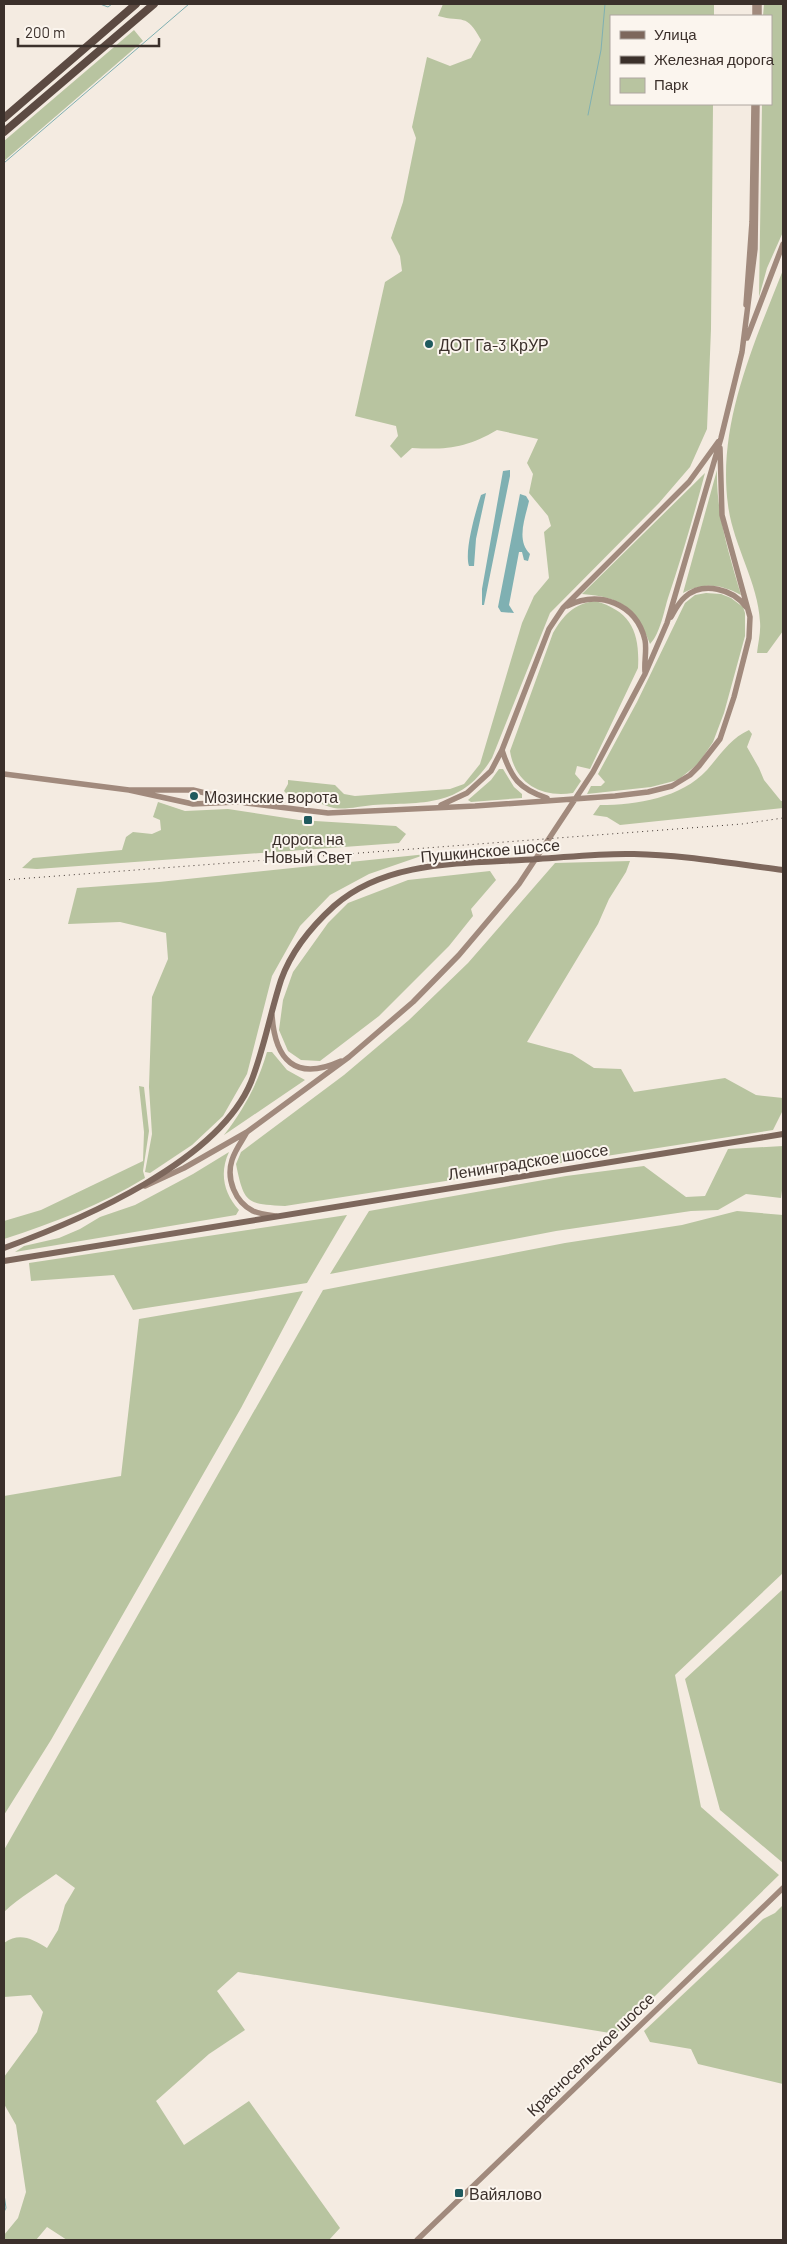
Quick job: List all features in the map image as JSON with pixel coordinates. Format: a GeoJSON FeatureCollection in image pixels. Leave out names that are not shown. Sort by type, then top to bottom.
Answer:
{"type":"FeatureCollection","features":[{"type":"Feature","properties":{"kind":"highway"},"geometry":{"type":"LineString","coordinates":[[4,118],[136,4]]}},
{"type":"Feature","properties":{"kind":"highway"},"geometry":{"type":"LineString","coordinates":[[4,132],[154,4]]}},
{"type":"Feature","properties":{"kind":"main road"},"geometry":{"type":"LineString","coordinates":[[742,352],[752,222],[754,105]]}},
{"type":"Feature","properties":{"kind":"main road"},"geometry":{"type":"LineString","coordinates":[[742,352],[756,249],[758,105]]}},
{"type":"Feature","properties":{"kind":"main road"},"geometry":{"type":"LineString","coordinates":[[134,1191],[184,1168],[247,1132],[349,1057],[413,1002],[433,982],[489,921],[519,884],[593,772],[645,674],[667,623],[720,438],[742,352],[783,244]]}},
{"type":"Feature","properties":{"kind":"main road"},"geometry":{"type":"LineString","coordinates":[[428,808],[449,802],[473,789],[490,771],[502,750],[549,629],[563,608],[690,482],[720,438]]}},
{"type":"Feature","properties":{"kind":"main road"},"geometry":{"type":"LineString","coordinates":[[129,790],[182,789],[208,792],[242,802],[328,813],[615,796],[664,789],[679,782],[694,771],[720,739],[749,638],[749,611],[722,516],[720,438]]}},
{"type":"Feature","properties":{"kind":"main road"},"geometry":{"type":"LineString","coordinates":[[667,623],[683,599],[693,592],[704,589],[716,589],[731,594],[741,601],[749,611]]}},
{"type":"Feature","properties":{"kind":"main road"},"geometry":{"type":"LineString","coordinates":[[563,608],[584,599],[595,598],[605,599],[627,610],[641,629],[645,640],[645,674]]}},
{"type":"Feature","properties":{"kind":"main road"},"geometry":{"type":"LineString","coordinates":[[502,750],[515,781],[536,794],[552,800]]}},
{"type":"Feature","properties":{"kind":"main road"},"geometry":{"type":"LineString","coordinates":[[4,774],[129,790],[182,802],[205,804],[242,802]]}},
{"type":"Feature","properties":{"kind":"main road"},"geometry":{"type":"LineString","coordinates":[[182,789],[178,794],[182,802]]}},
{"type":"Feature","properties":{"kind":"main road"},"geometry":{"type":"LineString","coordinates":[[205,804],[210,798],[208,792]]}},
{"type":"Feature","properties":{"kind":"main road","name":"Пушкинское шоссе"},"geometry":{"type":"LineString","coordinates":[[4,1248],[33,1237],[134,1191],[199,1148],[229,1119],[250,1084],[282,978],[294,955],[308,935],[336,905],[354,891],[392,875],[432,866],[633,854],[783,870]]}},
{"type":"Feature","properties":{"kind":"main road"},"geometry":{"type":"LineString","coordinates":[[272,1014],[274,1040],[281,1053],[290,1063],[306,1068],[319,1069],[349,1057]]}},
{"type":"Feature","properties":{"kind":"main road"},"geometry":{"type":"LineString","coordinates":[[247,1132],[232,1161],[232,1185],[236,1196],[245,1206],[255,1212],[276,1216]]}},
{"type":"Feature","properties":{"kind":"main road","name":"Ленинградское шоссе"},"geometry":{"type":"LineString","coordinates":[[4,1261],[783,1134]]}},
{"type":"Feature","properties":{"kind":"main road","name":"Красносельское шоссе"},"geometry":{"type":"LineString","coordinates":[[418,2240],[783,1888]]}},
{"type":"Feature","properties":{"kind":"green space"},"geometry":{"type":"Polygon","coordinates":[[[443,4],[714,4],[714,15],[610,15],[610,105],[713,105],[711,329],[707,429],[690,467],[659,503],[550,613],[492,758],[480,774],[468,786],[440,799],[343,809],[334,808],[306,796],[299,800],[293,800],[284,791],[288,780],[335,785],[344,794],[355,796],[450,789],[464,784],[480,764],[522,623],[534,596],[549,578],[544,532],[551,526],[548,516],[529,493],[533,474],[527,463],[538,439],[497,430],[466,444],[435,449],[412,448],[401,458],[390,446],[398,436],[396,426],[355,416],[385,282],[402,271],[400,256],[391,238],[403,202],[416,138],[412,127],[427,57],[450,66],[471,58],[481,40],[476,31],[467,22],[438,16],[443,4]]]}},
{"type":"Feature","properties":{"kind":"green space"},"geometry":{"type":"Polygon","coordinates":[[[764,4],[783,4],[783,232],[767,268],[759,297],[762,105],[772,105],[772,15],[763,15],[764,4]]]}},
{"type":"Feature","properties":{"kind":"green space"},"geometry":{"type":"Polygon","coordinates":[[[134,30],[143,41],[4,161],[4,141],[134,30]]]}},
{"type":"Feature","properties":{"kind":"green space"},"geometry":{"type":"Polygon","coordinates":[[[783,270],[783,631],[767,653],[757,653],[760,630],[758,607],[755,592],[735,535],[728,505],[726,475],[728,445],[740,385],[783,270]]]}},
{"type":"Feature","properties":{"kind":"green space"},"geometry":{"type":"Polygon","coordinates":[[[717,470],[721,518],[741,595],[712,586],[698,587],[683,593],[717,470]]]}},
{"type":"Feature","properties":{"kind":"green space"},"geometry":{"type":"Polygon","coordinates":[[[705,473],[688,536],[661,622],[650,644],[639,621],[625,606],[607,598],[582,594],[705,473]]]}},
{"type":"Feature","properties":{"kind":"green space"},"geometry":{"type":"Polygon","coordinates":[[[706,593],[721,594],[731,598],[743,607],[745,613],[745,636],[724,713],[713,742],[699,763],[678,780],[651,787],[587,794],[591,786],[601,786],[605,782],[598,774],[637,702],[685,603],[695,595],[706,593]]]}},
{"type":"Feature","properties":{"kind":"green space"},"geometry":{"type":"Polygon","coordinates":[[[595,601],[617,611],[631,625],[637,644],[638,668],[590,769],[577,766],[575,774],[581,781],[573,793],[562,794],[541,791],[524,780],[513,762],[510,751],[553,633],[570,611],[587,602],[595,601]]]}},
{"type":"Feature","properties":{"kind":"green space"},"geometry":{"type":"Polygon","coordinates":[[[749,730],[752,734],[747,747],[764,780],[783,801],[783,808],[620,825],[607,817],[593,815],[600,805],[614,805],[658,798],[685,787],[707,770],[731,742],[749,730]]]}},
{"type":"Feature","properties":{"kind":"green space"},"geometry":{"type":"Polygon","coordinates":[[[499,769],[503,769],[514,787],[522,794],[522,798],[471,802],[468,800],[491,780],[499,769]]]}},
{"type":"Feature","properties":{"kind":"green space"},"geometry":{"type":"Polygon","coordinates":[[[158,802],[185,811],[228,809],[299,820],[396,826],[406,834],[399,843],[37,869],[22,868],[33,858],[122,850],[126,837],[133,832],[152,834],[161,830],[160,820],[153,817],[158,802]]]}},
{"type":"Feature","properties":{"kind":"green space"},"geometry":{"type":"Polygon","coordinates":[[[427,854],[369,874],[330,895],[300,926],[272,976],[247,1074],[223,1116],[192,1145],[150,1173],[145,1172],[152,1134],[149,1087],[152,997],[168,959],[166,933],[120,922],[68,924],[77,888],[159,882],[427,854]]]}},
{"type":"Feature","properties":{"kind":"green space"},"geometry":{"type":"Polygon","coordinates":[[[630,861],[626,872],[609,899],[598,924],[527,1042],[572,1054],[594,1068],[621,1069],[634,1092],[725,1078],[756,1095],[783,1098],[783,1110],[773,1130],[285,1206],[262,1204],[249,1199],[242,1187],[236,1164],[241,1152],[344,1075],[409,1020],[468,963],[555,863],[630,861]]]}},
{"type":"Feature","properties":{"kind":"green space"},"geometry":{"type":"Polygon","coordinates":[[[490,871],[496,880],[471,909],[473,916],[449,946],[379,1016],[320,1061],[301,1060],[288,1051],[279,1030],[283,1000],[293,972],[328,923],[348,903],[408,880],[490,871]]]}},
{"type":"Feature","properties":{"kind":"green space"},"geometry":{"type":"Polygon","coordinates":[[[267,1052],[272,1052],[287,1070],[305,1080],[224,1135],[250,1095],[267,1052]]]}},
{"type":"Feature","properties":{"kind":"green space"},"geometry":{"type":"Polygon","coordinates":[[[139,1086],[144,1087],[149,1131],[143,1171],[145,1178],[111,1197],[76,1213],[4,1239],[4,1221],[41,1210],[143,1161],[144,1132],[139,1086]]]}},
{"type":"Feature","properties":{"kind":"green space"},"geometry":{"type":"Polygon","coordinates":[[[783,1146],[781,1198],[746,1194],[718,1210],[691,1211],[556,1231],[330,1274],[369,1211],[566,1176],[644,1166],[686,1197],[705,1196],[728,1149],[783,1146]]]}},
{"type":"Feature","properties":{"kind":"green space"},"geometry":{"type":"Polygon","coordinates":[[[229,1152],[224,1175],[230,1197],[239,1210],[236,1215],[15,1252],[24,1246],[59,1238],[80,1229],[100,1217],[135,1205],[229,1152]]]}},
{"type":"Feature","properties":{"kind":"green space"},"geometry":{"type":"Polygon","coordinates":[[[737,1211],[783,1215],[783,1573],[675,1675],[701,1807],[779,1875],[616,2034],[238,1972],[217,1991],[245,2030],[209,2054],[156,2101],[184,2145],[249,2101],[340,2228],[329,2240],[67,2240],[47,2227],[36,2240],[4,2240],[4,2235],[18,2218],[26,2192],[16,2125],[4,2104],[4,2077],[37,2032],[43,2012],[31,1995],[4,1997],[4,1943],[21,1937],[47,1948],[58,1930],[65,1905],[75,1888],[56,1874],[4,1912],[4,1850],[323,1290],[565,1243],[682,1225],[737,1211]]]}},
{"type":"Feature","properties":{"kind":"green space"},"geometry":{"type":"Polygon","coordinates":[[[347,1215],[307,1283],[133,1310],[114,1275],[31,1281],[29,1263],[347,1215]]]}},
{"type":"Feature","properties":{"kind":"green space"},"geometry":{"type":"Polygon","coordinates":[[[303,1291],[241,1408],[51,1740],[4,1815],[4,1496],[121,1476],[139,1319],[303,1291]]]}},
{"type":"Feature","properties":{"kind":"green space"},"geometry":{"type":"Polygon","coordinates":[[[782,1590],[783,1863],[720,1810],[685,1679],[782,1590]]]}},
{"type":"Feature","properties":{"kind":"green space"},"geometry":{"type":"Polygon","coordinates":[[[783,1905],[783,2084],[698,2064],[691,2049],[650,2042],[644,2031],[763,1919],[775,1913],[783,1905]]]}},
{"type":"Feature","properties":{"kind":"water"},"geometry":{"type":"Polygon","coordinates":[[[510,470],[484,605],[482,605],[482,589],[503,471],[510,470]]]}},
{"type":"Feature","properties":{"kind":"water"},"geometry":{"type":"Polygon","coordinates":[[[486,493],[476,539],[474,566],[469,566],[468,551],[471,530],[481,495],[486,493]]]}},
{"type":"Feature","properties":{"kind":"water"},"geometry":{"type":"Polygon","coordinates":[[[520,494],[526,496],[529,501],[522,536],[523,542],[530,554],[528,561],[524,560],[522,552],[519,552],[509,605],[514,613],[501,612],[498,607],[520,494]]]}},
{"type":"Feature","properties":{"kind":"waterway"},"geometry":{"type":"LineString","coordinates":[[100,4],[108,7],[112,4]]}},
{"type":"Feature","properties":{"kind":"waterway"},"geometry":{"type":"LineString","coordinates":[[4,163],[189,4]]}},
{"type":"Feature","properties":{"kind":"waterway"},"geometry":{"type":"LineString","coordinates":[[588,115],[601,50],[605,4]]}},
{"type":"Feature","properties":{"kind":"waterway"},"geometry":{"type":"LineString","coordinates":[[4,2194],[6,2208],[4,2212]]}},
{"type":"Feature","properties":{"kind":"railway"},"geometry":{"type":"LineString","coordinates":[[4,880],[742,824],[783,818]]}},
{"type":"Feature","properties":{"kind":"place","name":"ДОТ Га-3 КрУР"},"geometry":{"type":"Point","coordinates":[429,344]}},
{"type":"Feature","properties":{"kind":"place","name":"Мозинские ворота"},"geometry":{"type":"Point","coordinates":[194,796]}},
{"type":"Feature","properties":{"kind":"place","name":"дорога на Новый Свет"},"geometry":{"type":"Point","coordinates":[308,820]}},
{"type":"Feature","properties":{"kind":"place","name":"Вайялово"},"geometry":{"type":"Point","coordinates":[459,2193]}}]}
